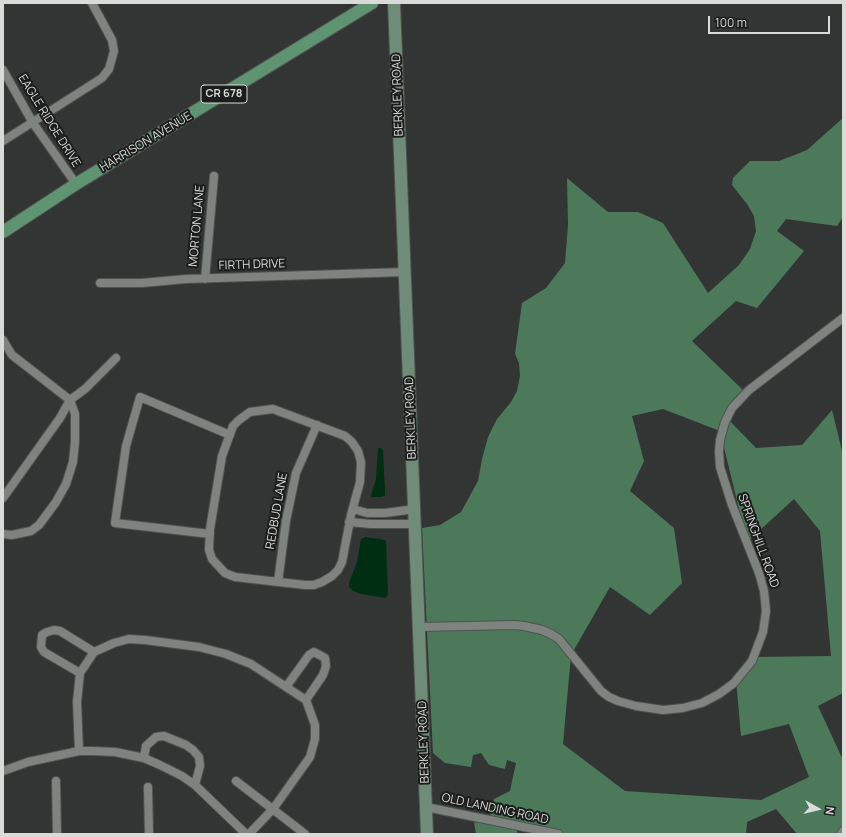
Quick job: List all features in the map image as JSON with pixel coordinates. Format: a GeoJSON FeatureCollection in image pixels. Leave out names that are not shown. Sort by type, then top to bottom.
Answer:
{"type":"FeatureCollection","features":[{"type":"Feature","properties":{"kind":"main road","name":"HARRISON AVENUE"},"geometry":{"type":"LineString","coordinates":[[3,232],[76,184],[372,3]]}},
{"type":"Feature","properties":{"kind":"street"},"geometry":{"type":"LineString","coordinates":[[3,141],[102,78],[109,69],[114,51],[112,40],[92,3]]}},
{"type":"Feature","properties":{"kind":"street","name":"BERKLEY ROAD"},"geometry":{"type":"LineString","coordinates":[[394,3],[420,627],[427,834]]}},
{"type":"Feature","properties":{"kind":"street","name":"EAGLE RIDGE DRIVE"},"geometry":{"type":"LineString","coordinates":[[3,70],[33,123],[76,184]]}},
{"type":"Feature","properties":{"kind":"street","name":"MORTON LANE"},"geometry":{"type":"LineString","coordinates":[[205,278],[214,176]]}},
{"type":"Feature","properties":{"kind":"street","name":"FIRTH DRIVE"},"geometry":{"type":"LineString","coordinates":[[100,282],[142,283],[205,278],[405,272]]}},
{"type":"Feature","properties":{"kind":"street","name":"SPRINGHILL ROAD"},"geometry":{"type":"LineString","coordinates":[[420,627],[514,625],[542,630],[559,639],[601,691],[618,701],[636,706],[663,710],[683,708],[702,703],[719,694],[734,683],[752,661],[763,632],[766,611],[764,591],[759,573],[732,505],[720,467],[720,440],[725,422],[732,408],[749,390],[843,318]]}},
{"type":"Feature","properties":{"kind":"street"},"geometry":{"type":"LineString","coordinates":[[3,340],[12,355],[70,400],[75,414],[73,462],[66,484],[56,502],[38,525],[31,531],[12,535],[3,534]]}},
{"type":"Feature","properties":{"kind":"street"},"geometry":{"type":"LineString","coordinates":[[3,498],[60,418],[70,400],[85,389],[116,358]]}},
{"type":"Feature","properties":{"kind":"street"},"geometry":{"type":"LineString","coordinates":[[210,534],[115,523],[126,446],[140,397],[230,435]]}},
{"type":"Feature","properties":{"kind":"street"},"geometry":{"type":"LineString","coordinates":[[273,409],[345,436],[352,442],[358,451],[361,462],[361,474],[352,509],[342,562],[338,570],[332,576],[314,585],[235,577],[225,573],[212,559],[209,550],[210,534],[222,456],[230,435],[233,426],[250,412],[273,409]]}},
{"type":"Feature","properties":{"kind":"street","name":"REDBUD LANE"},"geometry":{"type":"LineString","coordinates":[[278,582],[286,520],[296,473],[317,425]]}},
{"type":"Feature","properties":{"kind":"street"},"geometry":{"type":"LineString","coordinates":[[352,509],[385,513],[415,510]]}},
{"type":"Feature","properties":{"kind":"street"},"geometry":{"type":"LineString","coordinates":[[350,522],[371,524],[415,524]]}},
{"type":"Feature","properties":{"kind":"street"},"geometry":{"type":"LineString","coordinates":[[80,673],[44,652],[41,647],[42,635],[54,630],[60,631],[94,652]]}},
{"type":"Feature","properties":{"kind":"street"},"geometry":{"type":"LineString","coordinates":[[3,772],[28,762],[79,751],[115,752],[144,758],[176,773],[194,785],[248,834],[273,809],[310,757],[315,739],[315,725],[306,700],[251,664],[226,654],[199,647],[129,640],[114,643],[94,652],[80,673],[77,702],[79,751]]}},
{"type":"Feature","properties":{"kind":"street"},"geometry":{"type":"LineString","coordinates":[[286,687],[309,654],[314,652],[325,658],[326,666],[323,675],[306,700]]}},
{"type":"Feature","properties":{"kind":"street"},"geometry":{"type":"LineString","coordinates":[[144,758],[146,746],[156,737],[164,736],[186,745],[200,757],[199,773],[194,785]]}},
{"type":"Feature","properties":{"kind":"street"},"geometry":{"type":"LineString","coordinates":[[56,781],[57,834]]}},
{"type":"Feature","properties":{"kind":"street"},"geometry":{"type":"LineString","coordinates":[[236,781],[305,834]]}},
{"type":"Feature","properties":{"kind":"street"},"geometry":{"type":"LineString","coordinates":[[148,787],[149,834]]}},
{"type":"Feature","properties":{"kind":"street","name":"OLD LANDING ROAD"},"geometry":{"type":"LineString","coordinates":[[426,807],[558,834]]}},
{"type":"Feature","properties":{"kind":"shaded area"},"geometry":{"type":"Polygon","coordinates":[[[843,118],[843,217],[837,226],[786,219],[777,231],[804,251],[757,308],[736,301],[692,341],[744,391],[728,419],[756,448],[802,445],[832,410],[843,455],[843,693],[818,706],[843,760],[843,834],[797,834],[776,809],[747,822],[746,834],[538,834],[517,830],[517,834],[476,834],[474,822],[488,824],[494,799],[510,791],[516,763],[507,760],[505,769],[489,765],[481,753],[473,755],[471,767],[445,763],[433,753],[422,528],[440,525],[461,512],[478,481],[488,437],[497,419],[511,402],[517,391],[520,376],[519,363],[515,354],[522,303],[546,288],[565,263],[568,225],[567,178],[608,212],[638,212],[663,223],[708,293],[739,265],[750,249],[756,231],[754,216],[747,204],[732,185],[733,178],[750,161],[779,161],[807,150],[843,118]],[[663,409],[632,416],[644,461],[630,491],[674,528],[682,583],[650,615],[610,587],[571,655],[563,744],[625,791],[761,800],[809,777],[789,724],[741,736],[736,680],[753,657],[831,656],[820,531],[794,499],[747,542],[720,431],[663,409]]]}},
{"type":"Feature","properties":{"kind":"shaded area"},"geometry":{"type":"Polygon","coordinates":[[[378,448],[383,450],[385,496],[371,497],[376,479],[378,448]]]}},
{"type":"Feature","properties":{"kind":"shaded area"},"geometry":{"type":"Polygon","coordinates":[[[365,537],[386,541],[388,593],[385,598],[361,594],[353,591],[349,587],[349,583],[357,562],[361,539],[365,537]]]}}]}
